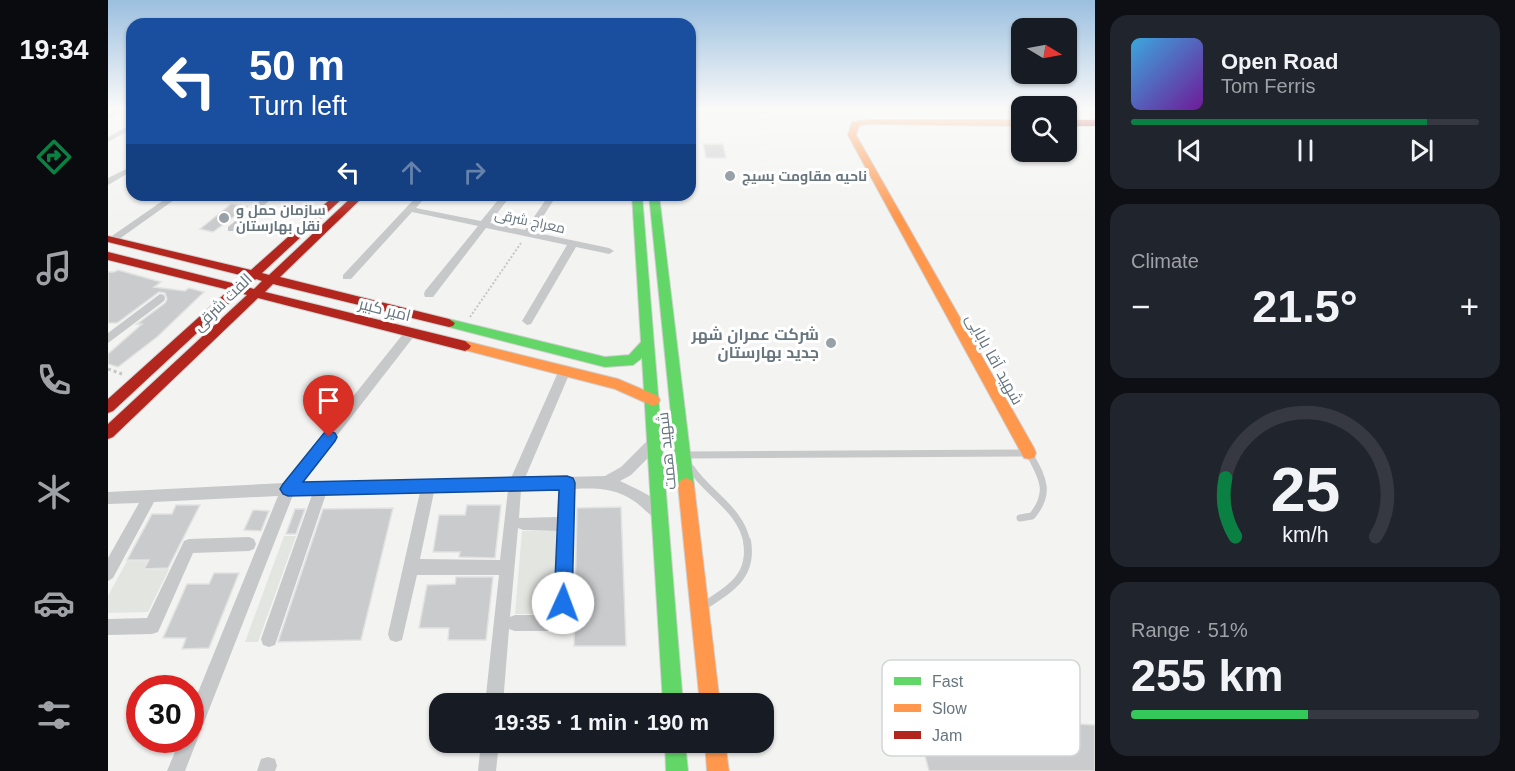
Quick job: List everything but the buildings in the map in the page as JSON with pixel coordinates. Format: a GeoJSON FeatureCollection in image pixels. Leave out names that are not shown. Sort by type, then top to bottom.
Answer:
{"type":"FeatureCollection","features":[{"type":"Feature","properties":{"kind":"street","name":"شهید آقا بابایی"},"geometry":{"type":"LineString","coordinates":[[858,145],[1029,453]]}},
{"type":"Feature","properties":{"kind":"street"},"geometry":{"type":"LineString","coordinates":[[108,182],[126,172]]}},
{"type":"Feature","properties":{"kind":"street"},"geometry":{"type":"LineString","coordinates":[[110,240],[168,201]]}},
{"type":"Feature","properties":{"kind":"street"},"geometry":{"type":"LineString","coordinates":[[231,229],[265,201]]}},
{"type":"Feature","properties":{"kind":"street","name":"الفت شرقی"},"geometry":{"type":"LineString","coordinates":[[108,407],[334,201]]}},
{"type":"Feature","properties":{"kind":"street","name":"الفت شرقی"},"geometry":{"type":"LineString","coordinates":[[108,433],[354,201]]}},
{"type":"Feature","properties":{"kind":"street"},"geometry":{"type":"LineString","coordinates":[[347,277],[417,201]]}},
{"type":"Feature","properties":{"kind":"street"},"geometry":{"type":"LineString","coordinates":[[429,294],[502,201]]}},
{"type":"Feature","properties":{"kind":"street"},"geometry":{"type":"LineString","coordinates":[[527,234],[549,201]]}},
{"type":"Feature","properties":{"kind":"street","name":"شهید همت"},"geometry":{"type":"LineString","coordinates":[[637,201],[672,693]]}},
{"type":"Feature","properties":{"kind":"street","name":"شهید همت"},"geometry":{"type":"LineString","coordinates":[[655,201],[709,693]]}},
{"type":"Feature","properties":{"kind":"street","name":"معراج شرقی"},"geometry":{"type":"LineString","coordinates":[[410,209],[609,251]]}},
{"type":"Feature","properties":{"kind":"street","name":"امیر کبیر"},"geometry":{"type":"LineString","coordinates":[[110,240],[605,362],[633,360],[648,343]]}},
{"type":"Feature","properties":{"kind":"street"},"geometry":{"type":"LineString","coordinates":[[527,321],[573,244]]}},
{"type":"Feature","properties":{"kind":"street","name":"امیر کبیر"},"geometry":{"type":"LineString","coordinates":[[108,256],[236,290],[565,370],[628,387],[652,400]]}},
{"type":"Feature","properties":{"kind":"street"},"geometry":{"type":"LineString","coordinates":[[108,339],[160,298]]}},
{"type":"Feature","properties":{"kind":"street"},"geometry":{"type":"LineString","coordinates":[[204,700],[288,489],[411,332]]}},
{"type":"Feature","properties":{"kind":"street"},"geometry":{"type":"LineString","coordinates":[[495,693],[515,484],[565,370]]}},
{"type":"Feature","properties":{"kind":"street"},"geometry":{"type":"LineString","coordinates":[[607,482],[626,471],[654,443]]}},
{"type":"Feature","properties":{"kind":"street"},"geometry":{"type":"LineString","coordinates":[[108,498],[288,489],[607,482],[637,495],[661,514]]}},
{"type":"Feature","properties":{"kind":"street"},"geometry":{"type":"LineString","coordinates":[[515,623],[562,623],[567,483]]}},
{"type":"Feature","properties":{"kind":"street"},"geometry":{"type":"LineString","coordinates":[[396,634],[428,486]]}},
{"type":"Feature","properties":{"kind":"street"},"geometry":{"type":"LineString","coordinates":[[269,639],[321,489]]}},
{"type":"Feature","properties":{"kind":"street"},"geometry":{"type":"LineString","coordinates":[[110,566],[150,496]]}},
{"type":"Feature","properties":{"kind":"street"},"geometry":{"type":"LineString","coordinates":[[523,523],[566,524]]}},
{"type":"Feature","properties":{"kind":"street"},"geometry":{"type":"LineString","coordinates":[[108,627],[152,626],[189,546],[249,544]]}},
{"type":"Feature","properties":{"kind":"street"},"geometry":{"type":"LineString","coordinates":[[410,567],[499,567]]}},
{"type":"Feature","properties":{"kind":"street"},"geometry":{"type":"LineString","coordinates":[[176,771],[184,753]]}},
{"type":"Feature","properties":{"kind":"street"},"geometry":{"type":"LineString","coordinates":[[488,771],[489,753]]}},
{"type":"Feature","properties":{"kind":"street"},"geometry":{"type":"LineString","coordinates":[[676,753],[677,771]]}},
{"type":"Feature","properties":{"kind":"street"},"geometry":{"type":"LineString","coordinates":[[716,753],[718,771]]}},
{"type":"Feature","properties":{"kind":"lane"},"geometry":{"type":"LineString","coordinates":[[683,455],[1029,453],[1040,475],[1044,495],[1043,503],[1032,516],[1020,518]]}},
{"type":"Feature","properties":{"kind":"lane"},"geometry":{"type":"LineString","coordinates":[[683,455],[699,480],[738,518],[745,530],[749,554],[747,569],[725,592],[700,609]]}},
{"type":"Feature","properties":{"kind":"path"},"geometry":{"type":"LineString","coordinates":[[463,327],[527,234]]}},
{"type":"Feature","properties":{"kind":"shaded area"},"geometry":{"type":"Polygon","coordinates":[[[522,531],[558,531],[554,614],[515,614],[522,531]]]}},
{"type":"Feature","properties":{"kind":"shaded area"},"geometry":{"type":"Polygon","coordinates":[[[284,536],[296,536],[258,642],[245,642],[284,536]]]}},
{"type":"Feature","properties":{"kind":"shaded area"},"geometry":{"type":"Polygon","coordinates":[[[127,561],[147,561],[143,570],[169,569],[148,612],[108,613],[108,596],[127,561]]]}},
{"type":"Feature","properties":{"kind":"traffic: fast"},"geometry":{"type":"LineString","coordinates":[[637,201],[672,693]]}},
{"type":"Feature","properties":{"kind":"traffic: fast"},"geometry":{"type":"LineString","coordinates":[[655,201],[686,485]]}},
{"type":"Feature","properties":{"kind":"traffic: fast"},"geometry":{"type":"LineString","coordinates":[[449,323],[605,362],[633,360],[648,343]]}},
{"type":"Feature","properties":{"kind":"traffic: fast"},"geometry":{"type":"LineString","coordinates":[[676,753],[677,771]]}},
{"type":"Feature","properties":{"kind":"traffic: slow"},"geometry":{"type":"LineString","coordinates":[[858,145],[1029,453]]}},
{"type":"Feature","properties":{"kind":"traffic: slow"},"geometry":{"type":"LineString","coordinates":[[465,346],[618,384],[653,400]]}},
{"type":"Feature","properties":{"kind":"traffic: slow"},"geometry":{"type":"LineString","coordinates":[[686,485],[709,693]]}},
{"type":"Feature","properties":{"kind":"traffic: slow"},"geometry":{"type":"LineString","coordinates":[[716,753],[718,771]]}},
{"type":"Feature","properties":{"kind":"traffic: jam"},"geometry":{"type":"LineString","coordinates":[[108,407],[334,201]]}},
{"type":"Feature","properties":{"kind":"traffic: jam"},"geometry":{"type":"LineString","coordinates":[[108,433],[354,201]]}},
{"type":"Feature","properties":{"kind":"traffic: jam"},"geometry":{"type":"LineString","coordinates":[[108,239],[449,323]]}},
{"type":"Feature","properties":{"kind":"traffic: jam"},"geometry":{"type":"LineString","coordinates":[[108,256],[465,346]]}},
{"type":"Feature","properties":{"kind":"place","name":"ناحیه مقاومت بسیج"},"geometry":{"type":"Point","coordinates":[730,176]}},
{"type":"Feature","properties":{"kind":"place","name":"سازمان حمل و نقل بهارستان"},"geometry":{"type":"Point","coordinates":[224,218]}},
{"type":"Feature","properties":{"kind":"place","name":"شرکت عمران شهر جدید بهارستان"},"geometry":{"type":"Point","coordinates":[831,343]}},
{"type":"Feature","properties":{"kind":"route"},"geometry":{"type":"LineString","coordinates":[[329,437],[288,489],[567,483],[563,603]]}}]}
